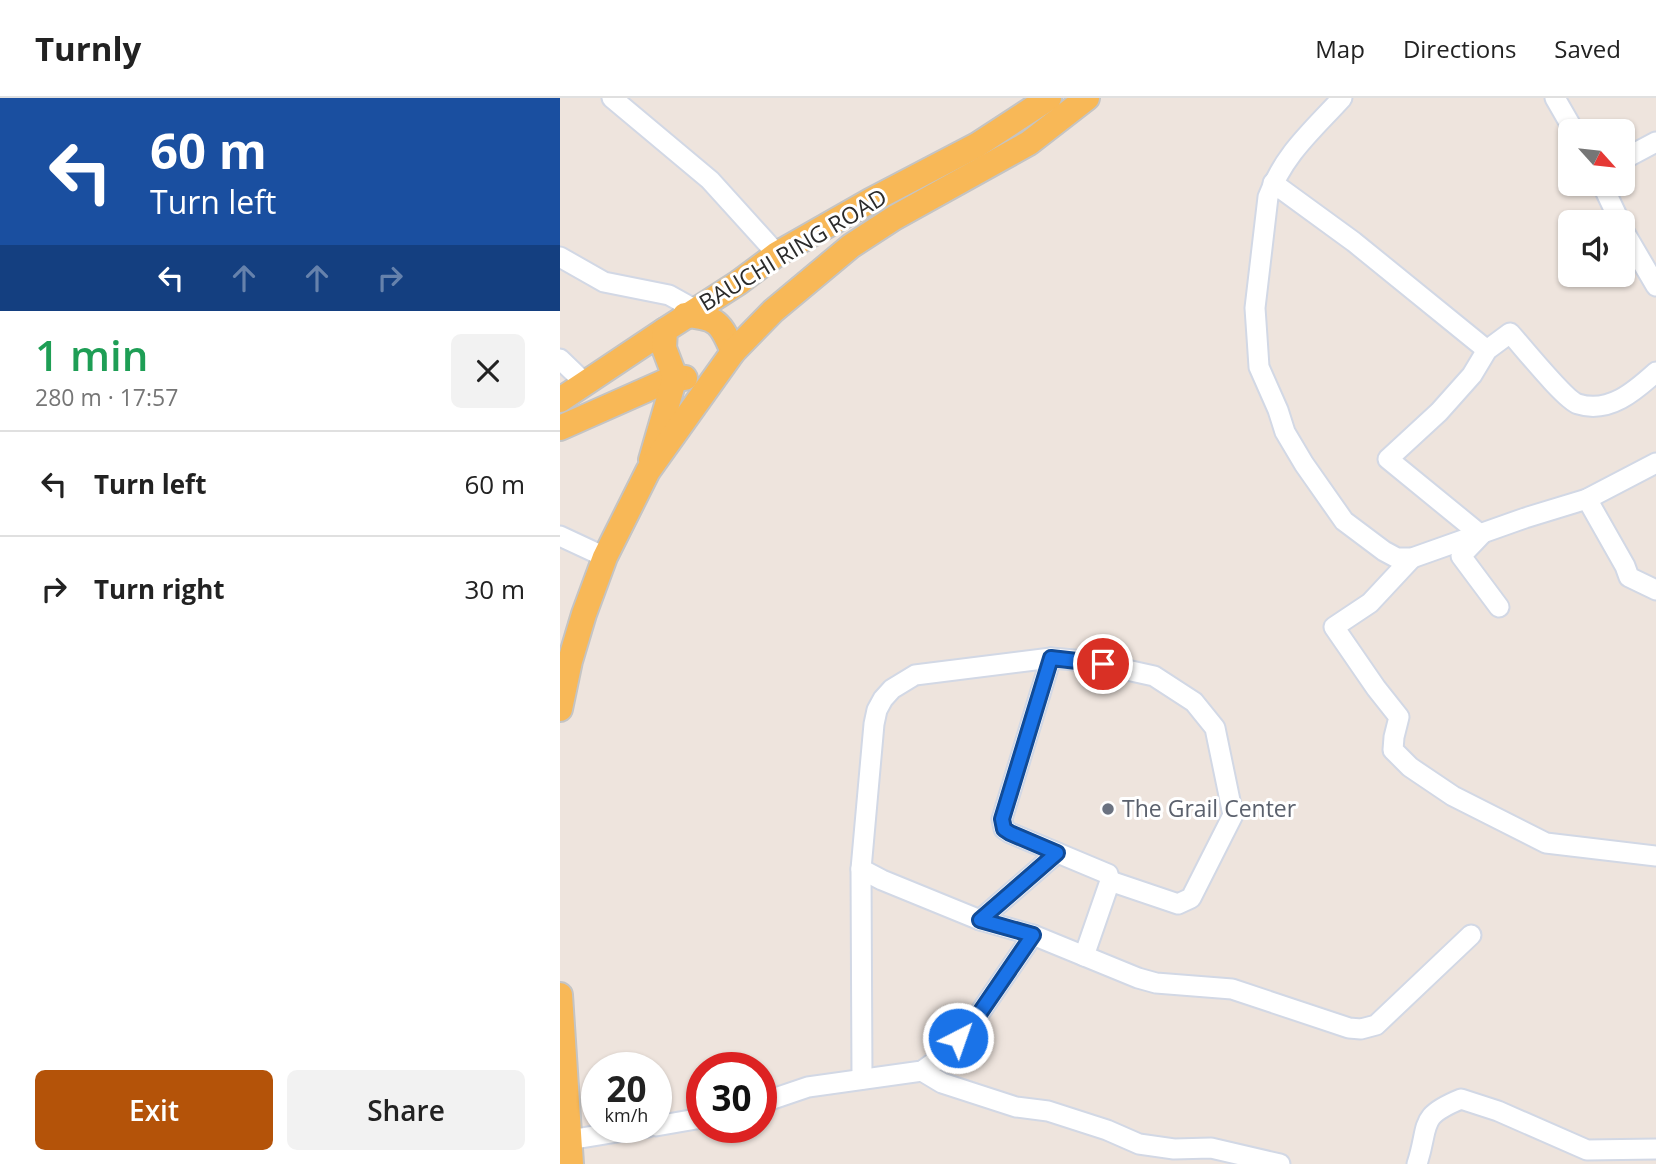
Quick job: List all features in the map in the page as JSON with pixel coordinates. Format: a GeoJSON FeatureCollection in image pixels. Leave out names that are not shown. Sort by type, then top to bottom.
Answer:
{"type":"FeatureCollection","features":[{"type":"Feature","properties":{"kind":"main road","name":"BAUCHI RING ROAD"},"geometry":{"type":"LineString","coordinates":[[560,400],[690,312],[738,283],[777,254],[977,145],[1049,98]]}},
{"type":"Feature","properties":{"kind":"main road","name":"BAUCHI RING ROAD"},"geometry":{"type":"LineString","coordinates":[[560,706],[580,626],[605,557],[648,471],[733,352],[773,311],[835,257],[894,218],[1029,143],[1087,98]]}},
{"type":"Feature","properties":{"kind":"main road"},"geometry":{"type":"LineString","coordinates":[[690,312],[708,317],[723,329],[733,352]]}},
{"type":"Feature","properties":{"kind":"main road"},"geometry":{"type":"LineString","coordinates":[[664,330],[664,348],[675,377]]}},
{"type":"Feature","properties":{"kind":"main road","name":"BAUCHI RING ROAD"},"geometry":{"type":"LineString","coordinates":[[648,471],[675,377]]}},
{"type":"Feature","properties":{"kind":"main road"},"geometry":{"type":"LineString","coordinates":[[560,428],[675,377],[712,380]]}},
{"type":"Feature","properties":{"kind":"main road"},"geometry":{"type":"LineString","coordinates":[[594,414],[644,406],[661,420]]}},
{"type":"Feature","properties":{"kind":"main road"},"geometry":{"type":"LineString","coordinates":[[560,995],[570,1152]]}},
{"type":"Feature","properties":{"kind":"street"},"geometry":{"type":"LineString","coordinates":[[612,98],[710,180],[777,254]]}},
{"type":"Feature","properties":{"kind":"street"},"geometry":{"type":"LineString","coordinates":[[1342,98],[1286,158],[1273,184],[1268,197],[1255,308],[1259,367],[1278,410],[1284,432],[1344,521],[1384,551],[1397,558],[1412,558],[1587,499],[1656,463]]}},
{"type":"Feature","properties":{"kind":"street"},"geometry":{"type":"LineString","coordinates":[[1555,98],[1567,119]]}},
{"type":"Feature","properties":{"kind":"street"},"geometry":{"type":"LineString","coordinates":[[1635,153],[1656,142]]}},
{"type":"Feature","properties":{"kind":"street"},"geometry":{"type":"LineString","coordinates":[[1273,184],[1354,242],[1487,350]]}},
{"type":"Feature","properties":{"kind":"street"},"geometry":{"type":"LineString","coordinates":[[1635,250],[1656,286]]}},
{"type":"Feature","properties":{"kind":"street"},"geometry":{"type":"LineString","coordinates":[[560,257],[604,282],[669,295],[690,312]]}},
{"type":"Feature","properties":{"kind":"street"},"geometry":{"type":"LineString","coordinates":[[1481,535],[1388,459],[1439,412],[1472,375],[1487,350],[1510,332],[1552,381],[1577,404],[1599,405],[1620,400],[1656,372]]}},
{"type":"Feature","properties":{"kind":"street"},"geometry":{"type":"LineString","coordinates":[[560,359],[586,384]]}},
{"type":"Feature","properties":{"kind":"street"},"geometry":{"type":"LineString","coordinates":[[1587,499],[1629,577],[1656,590]]}},
{"type":"Feature","properties":{"kind":"street"},"geometry":{"type":"LineString","coordinates":[[1481,535],[1461,556],[1499,607]]}},
{"type":"Feature","properties":{"kind":"street"},"geometry":{"type":"LineString","coordinates":[[560,536],[605,557]]}},
{"type":"Feature","properties":{"kind":"street"},"geometry":{"type":"LineString","coordinates":[[1412,558],[1370,603],[1334,627],[1399,717],[1393,750],[1410,766],[1453,796],[1546,843],[1656,856]]}},
{"type":"Feature","properties":{"kind":"street"},"geometry":{"type":"LineString","coordinates":[[1051,658],[1002,819],[1004,829],[1010,833],[1108,874],[1110,881],[1084,956]]}},
{"type":"Feature","properties":{"kind":"street"},"geometry":{"type":"LineString","coordinates":[[862,1079],[861,869],[874,724],[877,710],[892,690],[915,675],[1051,658],[1086,661],[1154,676],[1194,702],[1215,728],[1233,815],[1191,898],[1178,904],[1110,881]]}},
{"type":"Feature","properties":{"kind":"street"},"geometry":{"type":"LineString","coordinates":[[980,920],[1057,853]]}},
{"type":"Feature","properties":{"kind":"street"},"geometry":{"type":"LineString","coordinates":[[861,869],[980,920],[1033,935],[1138,978],[1156,983],[1232,989],[1349,1028],[1361,1029],[1376,1025],[1471,935]]}},
{"type":"Feature","properties":{"kind":"street"},"geometry":{"type":"LineString","coordinates":[[777,1098],[808,1087],[922,1071],[940,1058],[977,1017],[1033,935]]}},
{"type":"Feature","properties":{"kind":"street"},"geometry":{"type":"LineString","coordinates":[[922,1071],[942,1083],[1016,1107],[1048,1111],[1107,1130],[1139,1144],[1174,1149],[1211,1147],[1229,1157],[1280,1164]]}},
{"type":"Feature","properties":{"kind":"street"},"geometry":{"type":"LineString","coordinates":[[1418,1164],[1427,1121],[1437,1109],[1461,1099],[1498,1111],[1587,1150],[1656,1149]]}},
{"type":"Feature","properties":{"kind":"street"},"geometry":{"type":"LineString","coordinates":[[570,1152],[598,1143]]}},
{"type":"Feature","properties":{"kind":"place","name":"The Grail Center"},"geometry":{"type":"Point","coordinates":[1108,809]}},
{"type":"Feature","properties":{"kind":"route"},"geometry":{"type":"LineString","coordinates":[[958,1038],[977,1017],[1033,935],[980,920],[1057,853],[1010,833],[1004,829],[1002,819],[1051,658],[1103,664]]}}]}
